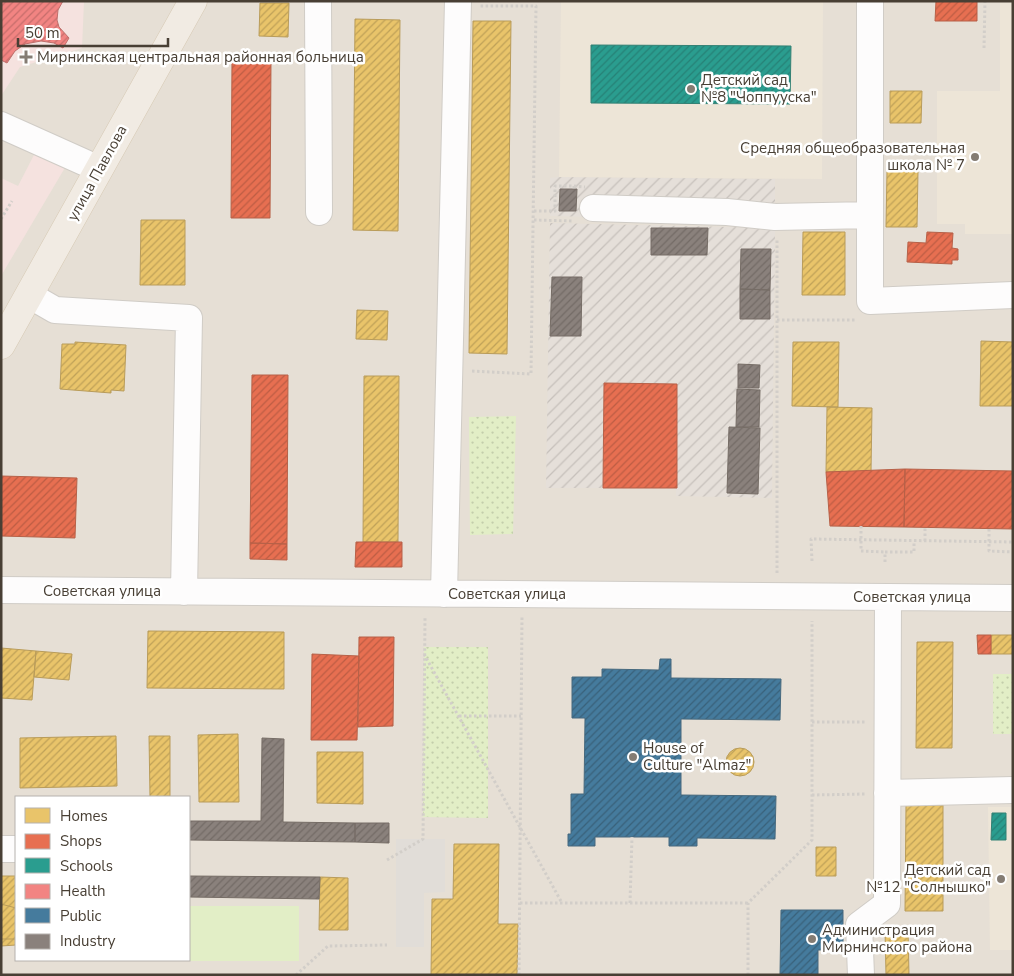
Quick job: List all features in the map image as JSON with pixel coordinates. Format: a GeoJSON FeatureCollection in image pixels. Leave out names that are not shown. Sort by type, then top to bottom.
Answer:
{"type":"FeatureCollection","features":[{"type":"Feature","properties":{"kind":"main road","name":"улица Павлова"},"geometry":{"type":"LineString","coordinates":[[1,345],[193,1]]}},
{"type":"Feature","properties":{"kind":"street"},"geometry":{"type":"LineString","coordinates":[[318,1],[319,212]]}},
{"type":"Feature","properties":{"kind":"street"},"geometry":{"type":"LineString","coordinates":[[870,1],[870,301],[1013,295]]}},
{"type":"Feature","properties":{"kind":"street"},"geometry":{"type":"LineString","coordinates":[[444,594],[458,4]]}},
{"type":"Feature","properties":{"kind":"street"},"geometry":{"type":"LineString","coordinates":[[1,125],[99,169]]}},
{"type":"Feature","properties":{"kind":"street"},"geometry":{"type":"LineString","coordinates":[[593,208],[727,212],[777,218],[870,215]]}},
{"type":"Feature","properties":{"kind":"street"},"geometry":{"type":"LineString","coordinates":[[29,295],[55,310],[189,318],[184,592]]}},
{"type":"Feature","properties":{"kind":"street","name":"Советская улица"},"geometry":{"type":"LineString","coordinates":[[1,590],[1013,598]]}},
{"type":"Feature","properties":{"kind":"street"},"geometry":{"type":"LineString","coordinates":[[861,975],[859,925],[887,904],[888,597]]}},
{"type":"Feature","properties":{"kind":"street"},"geometry":{"type":"LineString","coordinates":[[887,793],[1013,790]]}},
{"type":"Feature","properties":{"kind":"street"},"geometry":{"type":"LineString","coordinates":[[1,849],[15,850]]}},
{"type":"Feature","properties":{"kind":"path"},"geometry":{"type":"LineString","coordinates":[[984,48],[985,1]]}},
{"type":"Feature","properties":{"kind":"path"},"geometry":{"type":"LineString","coordinates":[[449,371],[531,374],[536,6],[458,4]]}},
{"type":"Feature","properties":{"kind":"path"},"geometry":{"type":"LineString","coordinates":[[534,211],[555,211],[555,186],[574,186],[574,189]]}},
{"type":"Feature","properties":{"kind":"path"},"geometry":{"type":"LineString","coordinates":[[1,219],[12,201]]}},
{"type":"Feature","properties":{"kind":"path"},"geometry":{"type":"LineString","coordinates":[[777,218],[777,579]]}},
{"type":"Feature","properties":{"kind":"path"},"geometry":{"type":"LineString","coordinates":[[777,320],[862,320]]}},
{"type":"Feature","properties":{"kind":"path"},"geometry":{"type":"LineString","coordinates":[[861,526],[861,551],[914,552],[914,541]]}},
{"type":"Feature","properties":{"kind":"path"},"geometry":{"type":"LineString","coordinates":[[925,528],[925,541]]}},
{"type":"Feature","properties":{"kind":"path"},"geometry":{"type":"LineString","coordinates":[[989,529],[989,552],[1013,552]]}},
{"type":"Feature","properties":{"kind":"path"},"geometry":{"type":"LineString","coordinates":[[812,561],[811,539],[1013,542]]}},
{"type":"Feature","properties":{"kind":"path"},"geometry":{"type":"LineString","coordinates":[[885,552],[885,562]]}},
{"type":"Feature","properties":{"kind":"path"},"geometry":{"type":"LineString","coordinates":[[519,975],[523,594]]}},
{"type":"Feature","properties":{"kind":"path"},"geometry":{"type":"LineString","coordinates":[[387,860],[423,839],[425,618]]}},
{"type":"Feature","properties":{"kind":"path"},"geometry":{"type":"LineString","coordinates":[[748,975],[748,904],[812,840],[812,621]]}},
{"type":"Feature","properties":{"kind":"path"},"geometry":{"type":"LineString","coordinates":[[424,654],[562,903]]}},
{"type":"Feature","properties":{"kind":"path"},"geometry":{"type":"LineString","coordinates":[[459,716],[521,716]]}},
{"type":"Feature","properties":{"kind":"path"},"geometry":{"type":"LineString","coordinates":[[812,722],[887,722]]}},
{"type":"Feature","properties":{"kind":"path"},"geometry":{"type":"LineString","coordinates":[[812,796],[887,793]]}},
{"type":"Feature","properties":{"kind":"path"},"geometry":{"type":"LineString","coordinates":[[630,903],[632,837]]}},
{"type":"Feature","properties":{"kind":"path"},"geometry":{"type":"LineString","coordinates":[[520,903],[748,904]]}},
{"type":"Feature","properties":{"kind":"path"},"geometry":{"type":"LineString","coordinates":[[296,975],[328,946],[387,945]]}},
{"type":"Feature","properties":{"kind":"shaded area"},"geometry":{"type":"Polygon","coordinates":[[[1,1],[1013,1],[1013,975],[1,975],[1,1]]]}},
{"type":"Feature","properties":{"kind":"shaded area","name":"Мирнинская центральная районная больница"},"geometry":{"type":"Polygon","coordinates":[[[1,1],[84,1],[82,48],[20,67],[1,96],[1,1]]]}},
{"type":"Feature","properties":{"kind":"shaded area","name":"Детский сад №8 \"Чоппууска\""},"geometry":{"type":"Polygon","coordinates":[[[561,1],[823,1],[822,179],[559,177],[561,1]]]}},
{"type":"Feature","properties":{"kind":"shaded area","name":"Cредняя общеобразовательная школа № 7"},"geometry":{"type":"Polygon","coordinates":[[[1000,1],[1013,1],[1013,234],[965,234],[965,224],[937,224],[937,91],[1000,91],[1000,1]]]}},
{"type":"Feature","properties":{"kind":"shaded area"},"geometry":{"type":"Polygon","coordinates":[[[36,151],[66,166],[1,276],[1,178],[18,186],[36,151]]]}},
{"type":"Feature","properties":{"kind":"shaded area"},"geometry":{"type":"Polygon","coordinates":[[[550,178],[775,179],[775,221],[550,216],[550,178]]]}},
{"type":"Feature","properties":{"kind":"shaded area"},"geometry":{"type":"Polygon","coordinates":[[[550,223],[775,228],[772,498],[676,496],[676,488],[546,488],[550,223]]]}},
{"type":"Feature","properties":{"kind":"shaded area","name":"Детский сад №12 \"Солнышко\""},"geometry":{"type":"Polygon","coordinates":[[[988,807],[1013,807],[1013,950],[990,950],[988,807]]]}},
{"type":"Feature","properties":{"kind":"shaded area"},"geometry":{"type":"Polygon","coordinates":[[[396,839],[445,839],[445,892],[424,893],[424,947],[396,947],[396,839]]]}},
{"type":"Feature","properties":{"kind":"green space"},"geometry":{"type":"Polygon","coordinates":[[[516,416],[513,534],[470,535],[469,417],[516,416]]]}},
{"type":"Feature","properties":{"kind":"green space"},"geometry":{"type":"Polygon","coordinates":[[[424,647],[488,647],[488,818],[423,817],[424,647]]]}},
{"type":"Feature","properties":{"kind":"green space"},"geometry":{"type":"Polygon","coordinates":[[[993,674],[1013,674],[1013,734],[993,734],[993,674]]]}},
{"type":"Feature","properties":{"kind":"green space"},"geometry":{"type":"Polygon","coordinates":[[[190,906],[299,906],[299,961],[190,961],[190,906]]]}},
{"type":"Feature","properties":{"kind":"building: Homes"},"geometry":{"type":"Polygon","coordinates":[[[260,3],[289,3],[288,37],[259,36],[260,3]]]}},
{"type":"Feature","properties":{"kind":"building: Homes"},"geometry":{"type":"Polygon","coordinates":[[[355,19],[400,20],[398,231],[353,230],[355,19]]]}},
{"type":"Feature","properties":{"kind":"building: Homes"},"geometry":{"type":"Polygon","coordinates":[[[473,21],[511,21],[507,354],[469,353],[473,21]]]}},
{"type":"Feature","properties":{"kind":"building: Homes"},"geometry":{"type":"Polygon","coordinates":[[[890,91],[922,91],[921,123],[890,123],[890,91]]]}},
{"type":"Feature","properties":{"kind":"building: Homes"},"geometry":{"type":"Polygon","coordinates":[[[887,171],[918,171],[917,227],[886,227],[887,171]]]}},
{"type":"Feature","properties":{"kind":"building: Homes"},"geometry":{"type":"Polygon","coordinates":[[[141,220],[185,220],[185,285],[140,285],[141,220]]]}},
{"type":"Feature","properties":{"kind":"building: Homes"},"geometry":{"type":"Polygon","coordinates":[[[803,232],[845,232],[845,295],[802,295],[803,232]]]}},
{"type":"Feature","properties":{"kind":"building: Homes"},"geometry":{"type":"Polygon","coordinates":[[[357,310],[388,311],[387,340],[356,339],[357,310]]]}},
{"type":"Feature","properties":{"kind":"building: Homes"},"geometry":{"type":"Polygon","coordinates":[[[981,341],[1013,342],[1013,406],[980,406],[981,341]]]}},
{"type":"Feature","properties":{"kind":"building: Homes"},"geometry":{"type":"Polygon","coordinates":[[[75,342],[126,345],[124,391],[111,390],[111,393],[60,389],[62,344],[75,344],[75,342]]]}},
{"type":"Feature","properties":{"kind":"building: Homes"},"geometry":{"type":"Polygon","coordinates":[[[793,342],[839,342],[838,407],[792,406],[793,342]]]}},
{"type":"Feature","properties":{"kind":"building: Homes"},"geometry":{"type":"Polygon","coordinates":[[[364,376],[399,376],[398,542],[363,542],[364,376]]]}},
{"type":"Feature","properties":{"kind":"building: Homes"},"geometry":{"type":"Polygon","coordinates":[[[827,407],[872,408],[871,472],[826,472],[827,407]]]}},
{"type":"Feature","properties":{"kind":"building: Homes"},"geometry":{"type":"Polygon","coordinates":[[[148,631],[284,632],[284,689],[147,688],[148,631]]]}},
{"type":"Feature","properties":{"kind":"building: Homes"},"geometry":{"type":"Polygon","coordinates":[[[991,635],[1013,635],[1013,654],[991,654],[991,635]]]}},
{"type":"Feature","properties":{"kind":"building: Homes"},"geometry":{"type":"Polygon","coordinates":[[[917,642],[953,642],[952,748],[916,748],[917,642]]]}},
{"type":"Feature","properties":{"kind":"building: Homes"},"geometry":{"type":"Polygon","coordinates":[[[1,648],[36,651],[32,700],[1,698],[1,648]]]}},
{"type":"Feature","properties":{"kind":"building: Homes"},"geometry":{"type":"Polygon","coordinates":[[[36,651],[72,654],[69,680],[34,677],[36,651]]]}},
{"type":"Feature","properties":{"kind":"building: Homes"},"geometry":{"type":"Polygon","coordinates":[[[238,734],[239,802],[199,802],[198,735],[238,734]]]}},
{"type":"Feature","properties":{"kind":"building: Homes"},"geometry":{"type":"Polygon","coordinates":[[[116,736],[117,786],[20,788],[20,738],[116,736]]]}},
{"type":"Feature","properties":{"kind":"building: Homes"},"geometry":{"type":"Polygon","coordinates":[[[149,736],[170,736],[170,796],[150,796],[149,736]]]}},
{"type":"Feature","properties":{"kind":"building: Homes"},"geometry":{"type":"Polygon","coordinates":[[[740,748],[750,752],[754,762],[750,772],[740,776],[730,772],[726,762],[730,752],[740,748]]]}},
{"type":"Feature","properties":{"kind":"building: Homes"},"geometry":{"type":"Polygon","coordinates":[[[317,752],[363,752],[363,804],[317,803],[317,752]]]}},
{"type":"Feature","properties":{"kind":"building: Homes"},"geometry":{"type":"Polygon","coordinates":[[[906,805],[943,805],[943,911],[905,911],[906,805]]]}},
{"type":"Feature","properties":{"kind":"building: Homes"},"geometry":{"type":"Polygon","coordinates":[[[454,844],[499,844],[498,924],[518,924],[517,975],[431,975],[432,899],[453,899],[454,844]]]}},
{"type":"Feature","properties":{"kind":"building: Homes"},"geometry":{"type":"Polygon","coordinates":[[[816,847],[836,847],[836,876],[816,876],[816,847]]]}},
{"type":"Feature","properties":{"kind":"building: Homes"},"geometry":{"type":"Polygon","coordinates":[[[1,876],[15,876],[15,939],[1,939],[1,876]]]}},
{"type":"Feature","properties":{"kind":"building: Homes"},"geometry":{"type":"Polygon","coordinates":[[[320,877],[348,878],[348,930],[319,930],[320,877]]]}},
{"type":"Feature","properties":{"kind":"building: Homes"},"geometry":{"type":"Polygon","coordinates":[[[1,904],[15,908],[15,945],[1,946],[1,904]]]}},
{"type":"Feature","properties":{"kind":"building: Homes"},"geometry":{"type":"Polygon","coordinates":[[[908,929],[909,975],[886,975],[885,930],[908,929]]]}},
{"type":"Feature","properties":{"kind":"building: Shops"},"geometry":{"type":"Polygon","coordinates":[[[936,1],[977,1],[977,21],[935,21],[936,1]]]}},
{"type":"Feature","properties":{"kind":"building: Shops"},"geometry":{"type":"Polygon","coordinates":[[[232,58],[271,58],[270,218],[231,218],[232,58]]]}},
{"type":"Feature","properties":{"kind":"building: Shops"},"geometry":{"type":"Polygon","coordinates":[[[927,232],[953,233],[952,248],[958,249],[958,260],[952,260],[952,264],[907,262],[908,242],[926,243],[927,232]]]}},
{"type":"Feature","properties":{"kind":"building: Shops"},"geometry":{"type":"Polygon","coordinates":[[[252,375],[288,375],[287,544],[250,543],[252,375]]]}},
{"type":"Feature","properties":{"kind":"building: Shops"},"geometry":{"type":"Polygon","coordinates":[[[604,383],[677,384],[677,488],[603,488],[604,383]]]}},
{"type":"Feature","properties":{"kind":"building: Shops"},"geometry":{"type":"Polygon","coordinates":[[[905,469],[904,527],[830,526],[826,472],[905,469]]]}},
{"type":"Feature","properties":{"kind":"building: Shops"},"geometry":{"type":"Polygon","coordinates":[[[905,469],[1013,471],[1013,529],[904,527],[905,469]]]}},
{"type":"Feature","properties":{"kind":"building: Shops"},"geometry":{"type":"Polygon","coordinates":[[[1,476],[77,478],[75,538],[1,536],[1,476]]]}},
{"type":"Feature","properties":{"kind":"building: Shops"},"geometry":{"type":"Polygon","coordinates":[[[356,542],[402,542],[402,567],[355,567],[356,542]]]}},
{"type":"Feature","properties":{"kind":"building: Shops"},"geometry":{"type":"Polygon","coordinates":[[[250,543],[287,544],[287,560],[250,559],[250,543]]]}},
{"type":"Feature","properties":{"kind":"building: Shops"},"geometry":{"type":"Polygon","coordinates":[[[977,635],[991,635],[991,654],[978,654],[977,635]]]}},
{"type":"Feature","properties":{"kind":"building: Shops"},"geometry":{"type":"Polygon","coordinates":[[[359,637],[394,637],[393,726],[358,727],[359,637]]]}},
{"type":"Feature","properties":{"kind":"building: Shops"},"geometry":{"type":"Polygon","coordinates":[[[312,654],[359,656],[357,740],[311,740],[312,654]]]}},
{"type":"Feature","properties":{"kind":"building: Schools"},"geometry":{"type":"Polygon","coordinates":[[[591,45],[791,46],[790,104],[591,103],[591,45]]]}},
{"type":"Feature","properties":{"kind":"building: Schools"},"geometry":{"type":"Polygon","coordinates":[[[992,813],[1006,813],[1006,840],[991,840],[992,813]]]}},
{"type":"Feature","properties":{"kind":"building: Health"},"geometry":{"type":"Polygon","coordinates":[[[1,1],[63,1],[58,10],[57,20],[59,27],[69,38],[63,48],[54,43],[41,41],[25,44],[15,51],[7,63],[1,60],[1,1]]]}},
{"type":"Feature","properties":{"kind":"building: Public","name":"House of Culture \"Almaz\""},"geometry":{"type":"Polygon","coordinates":[[[660,659],[671,659],[671,678],[781,679],[780,720],[681,719],[681,795],[776,796],[775,839],[697,838],[697,846],[669,846],[669,837],[595,837],[595,846],[568,846],[568,834],[571,834],[571,794],[584,794],[585,718],[572,718],[572,677],[602,677],[602,669],[659,670],[660,659]]]}},
{"type":"Feature","properties":{"kind":"building: Public","name":"Администрация Мирнинского района"},"geometry":{"type":"Polygon","coordinates":[[[781,910],[843,910],[843,950],[818,950],[818,975],[780,975],[781,910]]]}},
{"type":"Feature","properties":{"kind":"building: Industry"},"geometry":{"type":"Polygon","coordinates":[[[560,189],[577,189],[576,211],[559,211],[560,189]]]}},
{"type":"Feature","properties":{"kind":"building: Industry"},"geometry":{"type":"Polygon","coordinates":[[[651,228],[708,228],[707,255],[651,255],[651,228]]]}},
{"type":"Feature","properties":{"kind":"building: Industry"},"geometry":{"type":"Polygon","coordinates":[[[741,249],[771,249],[770,290],[740,289],[741,249]]]}},
{"type":"Feature","properties":{"kind":"building: Industry"},"geometry":{"type":"Polygon","coordinates":[[[552,277],[582,277],[581,336],[550,336],[552,277]]]}},
{"type":"Feature","properties":{"kind":"building: Industry"},"geometry":{"type":"Polygon","coordinates":[[[740,289],[770,290],[770,319],[740,319],[740,289]]]}},
{"type":"Feature","properties":{"kind":"building: Industry"},"geometry":{"type":"Polygon","coordinates":[[[738,364],[760,365],[759,388],[738,388],[738,364]]]}},
{"type":"Feature","properties":{"kind":"building: Industry"},"geometry":{"type":"Polygon","coordinates":[[[737,389],[760,390],[759,427],[736,427],[737,389]]]}},
{"type":"Feature","properties":{"kind":"building: Industry"},"geometry":{"type":"Polygon","coordinates":[[[729,427],[760,428],[758,494],[727,493],[729,427]]]}},
{"type":"Feature","properties":{"kind":"building: Industry"},"geometry":{"type":"Polygon","coordinates":[[[262,738],[284,739],[283,822],[355,823],[355,842],[190,840],[190,821],[261,821],[262,738]]]}},
{"type":"Feature","properties":{"kind":"building: Industry"},"geometry":{"type":"Polygon","coordinates":[[[355,823],[389,823],[389,843],[355,842],[355,823]]]}},
{"type":"Feature","properties":{"kind":"building: Industry"},"geometry":{"type":"Polygon","coordinates":[[[190,876],[320,877],[319,899],[190,897],[190,876]]]}},
{"type":"Feature","properties":{"kind":"place","name":"Мирнинская центральная районная больница"},"geometry":{"type":"Point","coordinates":[26,57]}},
{"type":"Feature","properties":{"kind":"place","name":"Детский сад №8 \"Чоппууска\""},"geometry":{"type":"Point","coordinates":[691,89]}},
{"type":"Feature","properties":{"kind":"place","name":"Cредняя общеобразовательная школа № 7"},"geometry":{"type":"Point","coordinates":[975,157]}},
{"type":"Feature","properties":{"kind":"place","name":"House of Culture \"Almaz\""},"geometry":{"type":"Point","coordinates":[633,757]}},
{"type":"Feature","properties":{"kind":"place","name":"Детский сад №12 \"Солнышко\""},"geometry":{"type":"Point","coordinates":[1001,879]}},
{"type":"Feature","properties":{"kind":"place","name":"Администрация Мирнинского района"},"geometry":{"type":"Point","coordinates":[812,939]}}]}
